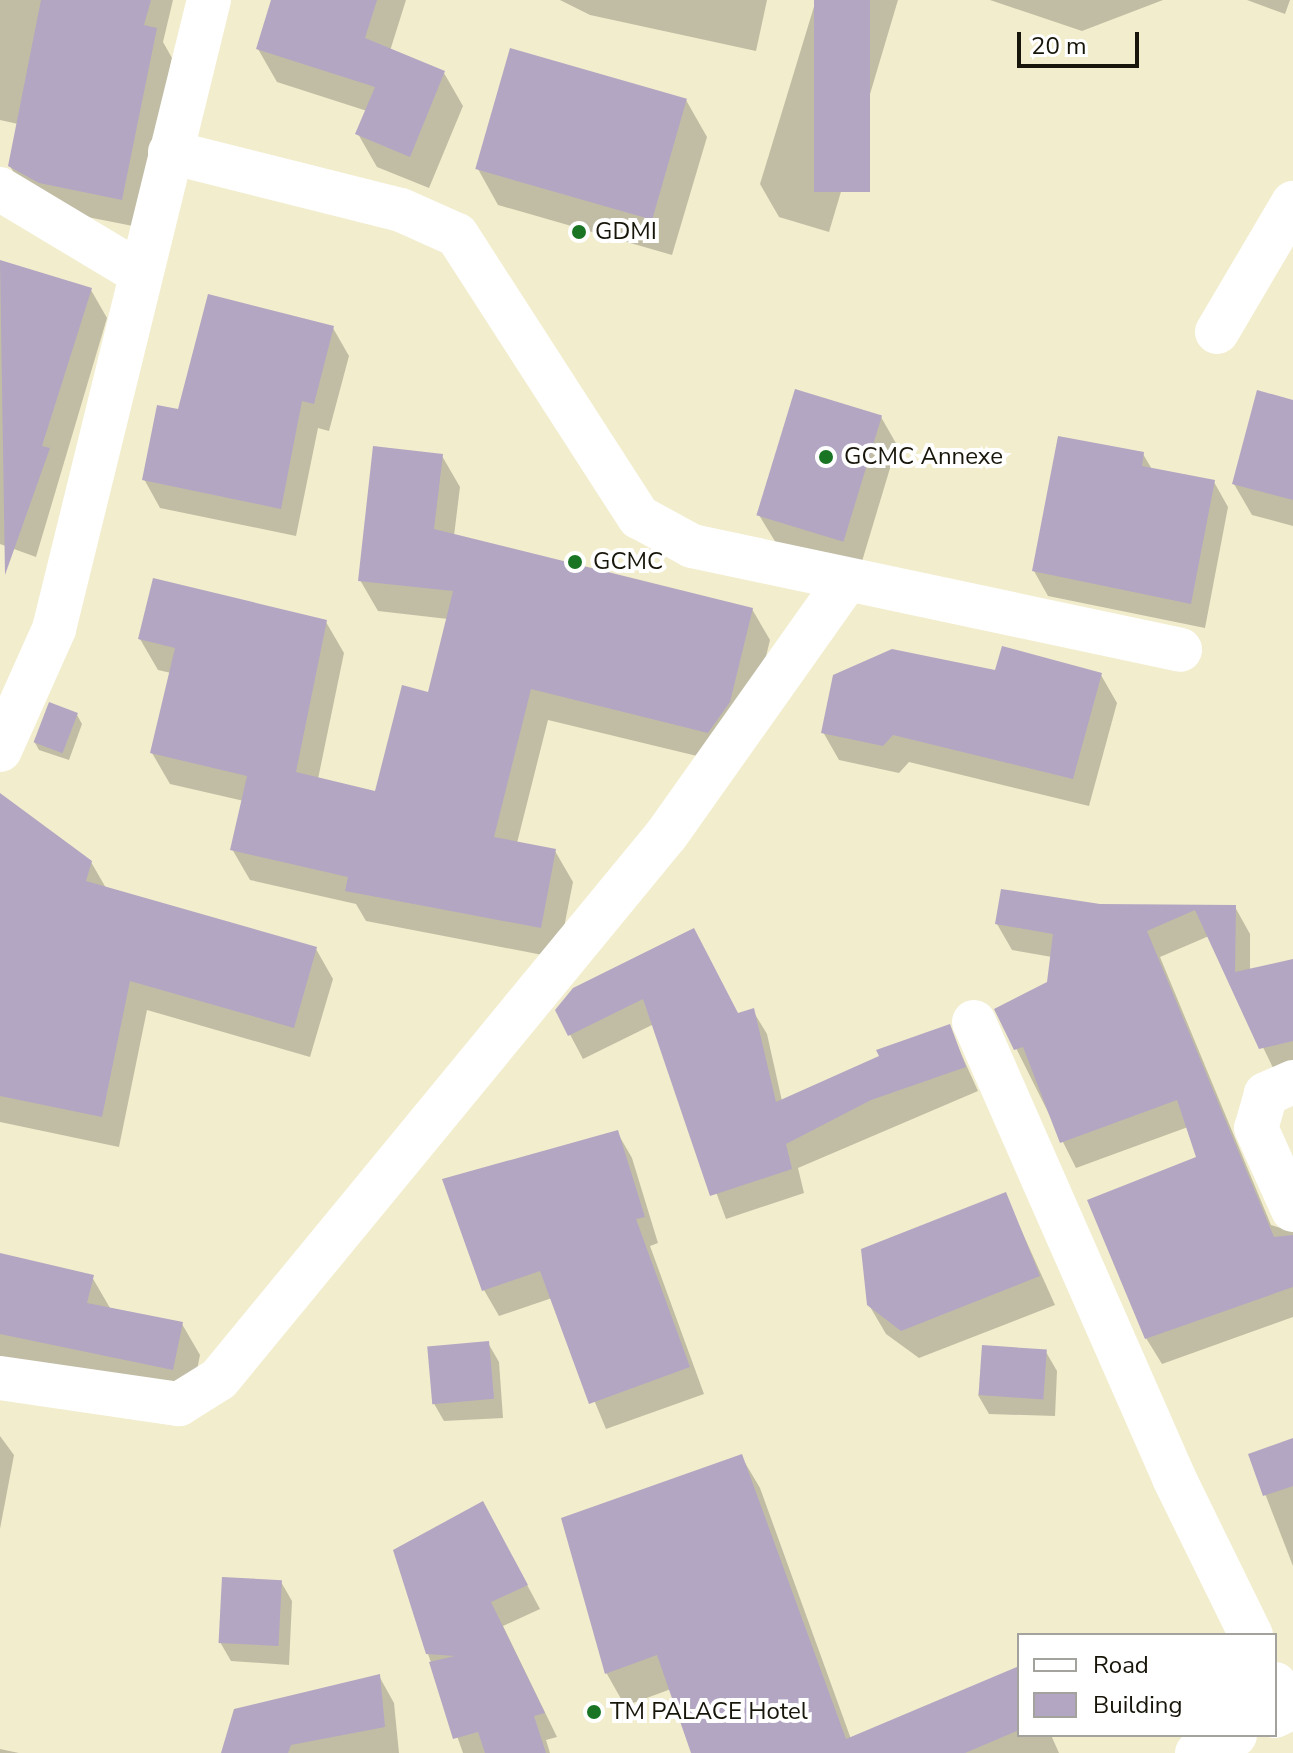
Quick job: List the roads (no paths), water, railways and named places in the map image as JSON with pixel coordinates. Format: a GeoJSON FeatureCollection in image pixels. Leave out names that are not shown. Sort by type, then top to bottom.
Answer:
{"type":"FeatureCollection","features":[{"type":"Feature","properties":{"kind":"street"},"geometry":{"type":"LineString","coordinates":[[0,750],[54,629],[138,272],[209,0]]}},
{"type":"Feature","properties":{"kind":"street"},"geometry":{"type":"LineString","coordinates":[[170,152],[401,210],[457,235],[639,517],[692,546],[1180,650]]}},
{"type":"Feature","properties":{"kind":"street"},"geometry":{"type":"LineString","coordinates":[[0,189],[138,272]]}},
{"type":"Feature","properties":{"kind":"street"},"geometry":{"type":"LineString","coordinates":[[1217,332],[1293,203]]}},
{"type":"Feature","properties":{"kind":"street"},"geometry":{"type":"LineString","coordinates":[[0,1378],[179,1404],[219,1379],[667,834],[846,581]]}},
{"type":"Feature","properties":{"kind":"street"},"geometry":{"type":"LineString","coordinates":[[974,1022],[1174,1478],[1250,1633]]}},
{"type":"Feature","properties":{"kind":"street"},"geometry":{"type":"LineString","coordinates":[[1293,1082],[1266,1094],[1256,1128],[1293,1210]]}},
{"type":"Feature","properties":{"kind":"street"},"geometry":{"type":"LineString","coordinates":[[1197,1753],[1231,1737]]}},
{"type":"Feature","properties":{"kind":"place","name":"GDMI"},"geometry":{"type":"Point","coordinates":[579,232]}},
{"type":"Feature","properties":{"kind":"place","name":"GCMC Annexe"},"geometry":{"type":"Point","coordinates":[826,457]}},
{"type":"Feature","properties":{"kind":"place","name":"GCMC"},"geometry":{"type":"Point","coordinates":[575,562]}},
{"type":"Feature","properties":{"kind":"place","name":"TM PALACE Hotel"},"geometry":{"type":"Point","coordinates":[594,1712]}}]}
